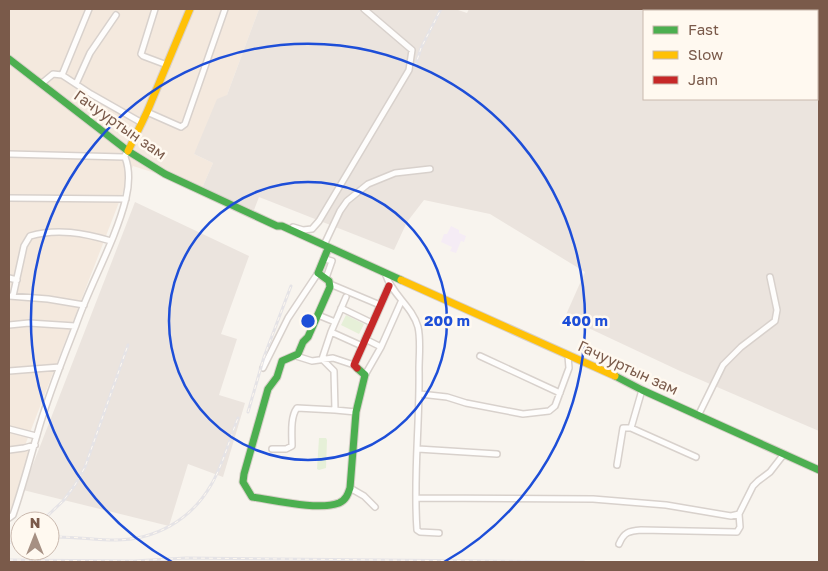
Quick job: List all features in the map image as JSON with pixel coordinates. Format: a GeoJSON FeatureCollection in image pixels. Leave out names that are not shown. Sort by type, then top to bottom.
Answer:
{"type":"FeatureCollection","features":[{"type":"Feature","properties":{"kind":"main road"},"geometry":{"type":"LineString","coordinates":[[126,154],[147,112],[190,9]]}},
{"type":"Feature","properties":{"kind":"main road","name":"Гачууртын зам"},"geometry":{"type":"LineString","coordinates":[[9,59],[126,154],[326,248],[616,376],[698,416],[819,470]]}},
{"type":"Feature","properties":{"kind":"main road"},"geometry":{"type":"LineString","coordinates":[[326,248],[318,273],[328,281],[318,315],[308,337],[303,342],[296,356],[284,358],[277,377],[268,389],[244,474],[244,482],[255,499],[316,506],[333,504],[343,501],[347,497],[350,488],[356,412],[365,375],[354,365],[389,286]]}},
{"type":"Feature","properties":{"kind":"street"},"geometry":{"type":"LineString","coordinates":[[62,75],[89,9]]}},
{"type":"Feature","properties":{"kind":"street"},"geometry":{"type":"LineString","coordinates":[[155,9],[141,54],[167,65]]}},
{"type":"Feature","properties":{"kind":"street"},"geometry":{"type":"LineString","coordinates":[[147,112],[183,127],[225,9]]}},
{"type":"Feature","properties":{"kind":"street"},"geometry":{"type":"LineString","coordinates":[[278,224],[303,230],[312,229],[409,70],[412,50],[364,9]]}},
{"type":"Feature","properties":{"kind":"street"},"geometry":{"type":"LineString","coordinates":[[76,84],[90,54],[116,15]]}},
{"type":"Feature","properties":{"kind":"street"},"geometry":{"type":"LineString","coordinates":[[41,84],[53,74],[62,75],[142,123]]}},
{"type":"Feature","properties":{"kind":"street"},"geometry":{"type":"LineString","coordinates":[[9,154],[126,154],[129,183],[126,199],[111,241],[60,367],[36,436],[35,445],[13,515],[9,518]]}},
{"type":"Feature","properties":{"kind":"street"},"geometry":{"type":"LineString","coordinates":[[326,248],[343,206],[368,184],[395,173],[430,169]]}},
{"type":"Feature","properties":{"kind":"street"},"geometry":{"type":"LineString","coordinates":[[9,198],[126,199]]}},
{"type":"Feature","properties":{"kind":"street"},"geometry":{"type":"LineString","coordinates":[[84,305],[48,299],[11,296],[17,280],[24,246],[30,236],[41,233],[66,232],[96,236],[111,241]]}},
{"type":"Feature","properties":{"kind":"street"},"geometry":{"type":"LineString","coordinates":[[324,259],[332,262],[328,281],[380,305]]}},
{"type":"Feature","properties":{"kind":"street"},"geometry":{"type":"LineString","coordinates":[[263,368],[288,318],[318,273]]}},
{"type":"Feature","properties":{"kind":"street"},"geometry":{"type":"LineString","coordinates":[[385,273],[389,286],[401,302],[412,312],[418,329],[420,394],[418,532],[439,533]]}},
{"type":"Feature","properties":{"kind":"street"},"geometry":{"type":"LineString","coordinates":[[698,416],[714,381],[726,361],[775,321],[777,310],[770,277]]}},
{"type":"Feature","properties":{"kind":"street"},"geometry":{"type":"LineString","coordinates":[[9,278],[17,280]]}},
{"type":"Feature","properties":{"kind":"street"},"geometry":{"type":"LineString","coordinates":[[322,360],[331,332],[346,298]]}},
{"type":"Feature","properties":{"kind":"street"},"geometry":{"type":"LineString","coordinates":[[365,375],[381,347],[401,302]]}},
{"type":"Feature","properties":{"kind":"street"},"geometry":{"type":"LineString","coordinates":[[341,308],[372,323]]}},
{"type":"Feature","properties":{"kind":"street"},"geometry":{"type":"LineString","coordinates":[[318,315],[335,322]]}},
{"type":"Feature","properties":{"kind":"street"},"geometry":{"type":"LineString","coordinates":[[9,325],[30,322],[75,326]]}},
{"type":"Feature","properties":{"kind":"street"},"geometry":{"type":"LineString","coordinates":[[331,332],[381,347]]}},
{"type":"Feature","properties":{"kind":"street"},"geometry":{"type":"LineString","coordinates":[[296,356],[312,362],[333,358],[354,365]]}},
{"type":"Feature","properties":{"kind":"street"},"geometry":{"type":"LineString","coordinates":[[480,356],[560,393]]}},
{"type":"Feature","properties":{"kind":"street"},"geometry":{"type":"LineString","coordinates":[[420,394],[447,397],[466,404],[523,414],[549,411],[555,406],[569,368],[568,356]]}},
{"type":"Feature","properties":{"kind":"street"},"geometry":{"type":"LineString","coordinates":[[322,360],[334,371],[335,410]]}},
{"type":"Feature","properties":{"kind":"street"},"geometry":{"type":"LineString","coordinates":[[9,371],[60,367]]}},
{"type":"Feature","properties":{"kind":"street"},"geometry":{"type":"LineString","coordinates":[[631,428],[631,422],[642,390]]}},
{"type":"Feature","properties":{"kind":"street"},"geometry":{"type":"LineString","coordinates":[[272,449],[286,449],[292,446],[293,416],[294,410],[297,408],[356,412]]}},
{"type":"Feature","properties":{"kind":"street"},"geometry":{"type":"LineString","coordinates":[[617,465],[623,428],[631,428],[696,457]]}},
{"type":"Feature","properties":{"kind":"street"},"geometry":{"type":"LineString","coordinates":[[9,429],[36,436]]}},
{"type":"Feature","properties":{"kind":"street"},"geometry":{"type":"LineString","coordinates":[[9,450],[35,445]]}},
{"type":"Feature","properties":{"kind":"street"},"geometry":{"type":"LineString","coordinates":[[418,449],[497,454]]}},
{"type":"Feature","properties":{"kind":"street"},"geometry":{"type":"LineString","coordinates":[[619,544],[623,535],[634,531],[737,532],[740,527],[739,514],[753,486],[770,472],[784,454]]}},
{"type":"Feature","properties":{"kind":"street"},"geometry":{"type":"LineString","coordinates":[[350,488],[364,496],[375,507]]}},
{"type":"Feature","properties":{"kind":"street"},"geometry":{"type":"LineString","coordinates":[[417,498],[593,499],[666,505],[731,516],[739,514]]}},
{"type":"Feature","properties":{"kind":"shaded area"},"geometry":{"type":"Polygon","coordinates":[[[9,9],[259,9],[227,95],[194,154],[213,163],[202,188],[133,166],[24,448],[31,449],[11,511],[9,513],[9,9]]]}},
{"type":"Feature","properties":{"kind":"shaded area"},"geometry":{"type":"Polygon","coordinates":[[[259,9],[455,9],[467,13],[469,9],[819,9],[819,431],[680,371],[565,317],[585,272],[490,214],[424,200],[407,222],[394,250],[259,197],[254,210],[202,188],[213,163],[194,154],[217,99],[227,95],[259,9]]]}},
{"type":"Feature","properties":{"kind":"shaded area"},"geometry":{"type":"Polygon","coordinates":[[[135,202],[249,256],[221,334],[237,339],[219,395],[245,403],[223,477],[188,464],[169,526],[23,490],[135,202]]]}},
{"type":"Feature","properties":{"kind":"shaded area"},"geometry":{"type":"Polygon","coordinates":[[[451,226],[466,236],[464,242],[461,241],[456,253],[450,251],[452,247],[441,242],[444,234],[447,234],[451,226]]]}},
{"type":"Feature","properties":{"kind":"green space"},"geometry":{"type":"Polygon","coordinates":[[[346,315],[364,324],[359,334],[341,325],[346,315]]]}},
{"type":"Feature","properties":{"kind":"green space"},"geometry":{"type":"Polygon","coordinates":[[[319,438],[326,438],[327,440],[326,468],[319,470],[317,469],[319,438]]]}},
{"type":"Feature","properties":{"kind":"railway"},"geometry":{"type":"LineString","coordinates":[[415,67],[421,48],[441,9]]}},
{"type":"Feature","properties":{"kind":"railway"},"geometry":{"type":"LineString","coordinates":[[248,412],[264,357],[291,286]]}},
{"type":"Feature","properties":{"kind":"railway"},"geometry":{"type":"LineString","coordinates":[[52,511],[75,485],[85,467],[128,345]]}},
{"type":"Feature","properties":{"kind":"railway"},"geometry":{"type":"LineString","coordinates":[[60,537],[107,540],[130,539],[158,532],[182,518],[203,497],[211,485],[238,418]]}},
{"type":"Feature","properties":{"kind":"railway"},"geometry":{"type":"LineString","coordinates":[[9,560],[134,561],[186,558],[584,562]]}},
{"type":"Feature","properties":{"kind":"traffic: fast"},"geometry":{"type":"LineString","coordinates":[[9,59],[128,151],[165,174],[277,226],[282,226],[401,280]]}},
{"type":"Feature","properties":{"kind":"traffic: fast"},"geometry":{"type":"LineString","coordinates":[[327,251],[318,273],[329,281],[330,287],[308,337],[303,342],[298,354],[282,361],[277,377],[268,389],[244,474],[243,482],[252,497],[320,506],[339,503],[345,499],[350,488],[356,412],[365,375],[357,368]]}},
{"type":"Feature","properties":{"kind":"traffic: fast"},"geometry":{"type":"LineString","coordinates":[[615,376],[819,470]]}},
{"type":"Feature","properties":{"kind":"traffic: slow"},"geometry":{"type":"LineString","coordinates":[[128,151],[147,112],[190,9]]}},
{"type":"Feature","properties":{"kind":"traffic: slow"},"geometry":{"type":"LineString","coordinates":[[401,280],[615,376]]}},
{"type":"Feature","properties":{"kind":"traffic: jam"},"geometry":{"type":"LineString","coordinates":[[357,368],[354,365],[389,286]]}}]}
